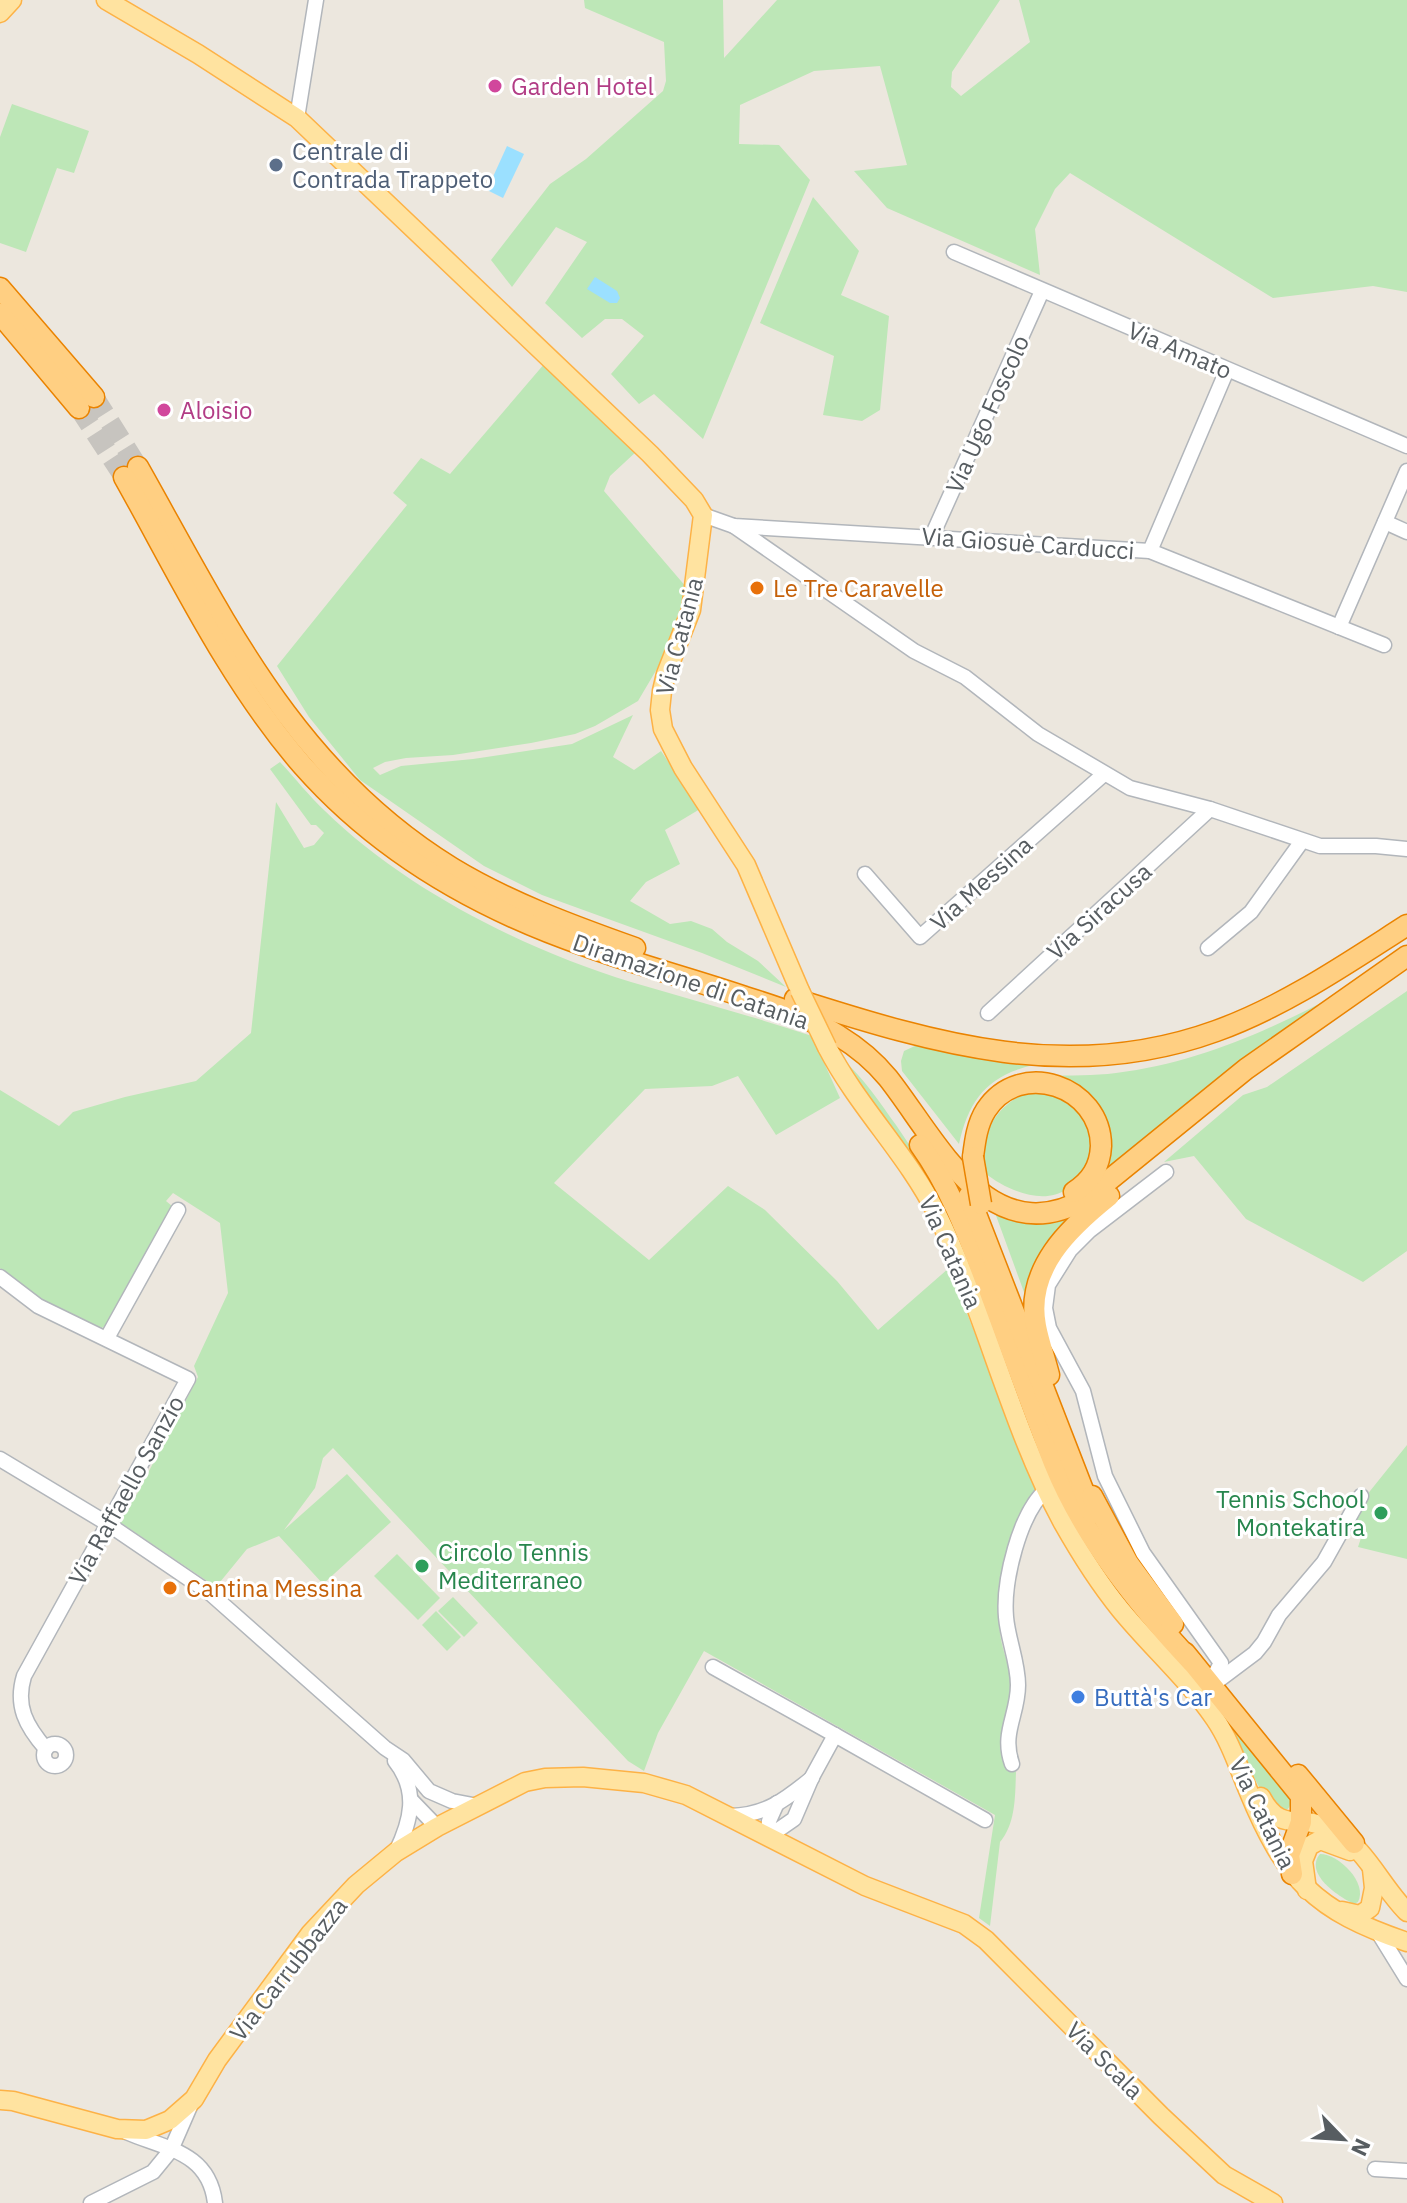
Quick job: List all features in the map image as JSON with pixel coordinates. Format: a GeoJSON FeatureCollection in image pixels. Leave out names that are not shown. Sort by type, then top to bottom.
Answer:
{"type":"FeatureCollection","features":[{"type":"Feature","properties":{"kind":"highway"},"geometry":{"type":"LineString","coordinates":[[0,288],[86,402],[0,314]]}},
{"type":"Feature","properties":{"kind":"highway","name":"Diramazione di Catania"},"geometry":{"type":"LineString","coordinates":[[1407,925],[1317,983],[1236,1023],[1201,1036],[1154,1047],[1080,1056],[1035,1056],[938,1042],[763,992],[597,934],[521,903],[455,869],[382,818],[314,751],[271,694],[131,472],[213,635],[256,704],[323,787],[370,831],[446,885],[507,914],[587,947],[755,1000],[837,1034],[854,1045],[886,1075],[948,1161],[973,1188],[1007,1207],[1035,1213],[1062,1210],[1087,1198],[1246,1069],[1407,957]]}},
{"type":"Feature","properties":{"kind":"highway"},"geometry":{"type":"LineString","coordinates":[[1236,1023],[1264,1001],[1407,912]]}},
{"type":"Feature","properties":{"kind":"highway"},"geometry":{"type":"LineString","coordinates":[[1192,1662],[1126,1573],[1094,1518],[975,1200],[969,1157],[973,1115],[988,1092],[1007,1078],[1035,1070],[1159,1061],[1207,1048],[1252,1030],[1302,1006],[1407,939]]}},
{"type":"Feature","properties":{"kind":"highway"},"geometry":{"type":"LineString","coordinates":[[587,947],[643,971],[816,1031],[848,1053],[866,1072],[924,1150],[952,1199],[1055,1465],[1076,1508],[1145,1611],[1192,1662],[1301,1796],[1301,1822],[1289,1855],[1292,1874]]}},
{"type":"Feature","properties":{"kind":"highway"},"geometry":{"type":"LineString","coordinates":[[1062,1421],[1034,1313],[1037,1285],[1061,1239],[1090,1211],[1233,1094],[1360,999],[1407,957]]}},
{"type":"Feature","properties":{"kind":"highway"},"geometry":{"type":"LineString","coordinates":[[1292,1037],[1407,971]]}},
{"type":"Feature","properties":{"kind":"highway"},"geometry":{"type":"LineString","coordinates":[[763,992],[845,1028],[870,1046],[912,1090],[967,1162],[991,1184],[1013,1195],[1038,1201],[1050,1200],[1081,1187],[1096,1171],[1099,1162],[1099,1129],[1084,1102],[1067,1090],[1044,1082],[1019,1084],[1002,1092],[985,1111],[969,1157]]}},
{"type":"Feature","properties":{"kind":"highway"},"geometry":{"type":"LineString","coordinates":[[975,1200],[1088,1488],[1122,1554],[1167,1617],[1364,1857]]}},
{"type":"Feature","properties":{"kind":"main road"},"geometry":{"type":"LineString","coordinates":[[0,13],[12,0]]}},
{"type":"Feature","properties":{"kind":"main road"},"geometry":{"type":"LineString","coordinates":[[106,0],[198,54],[297,118],[650,454],[694,500],[703,515]]}},
{"type":"Feature","properties":{"kind":"main road","name":"Via Catania"},"geometry":{"type":"LineString","coordinates":[[703,515],[691,610],[662,691],[660,710],[663,729],[683,768],[746,865],[827,1047],[848,1083],[908,1163],[938,1215],[1047,1489],[1076,1544],[1102,1586],[1202,1702],[1232,1750],[1249,1794],[1292,1874],[1336,1913],[1407,1942]]}},
{"type":"Feature","properties":{"kind":"main road"},"geometry":{"type":"LineString","coordinates":[[1232,1750],[1270,1813],[1276,1818],[1321,1824],[1364,1857],[1407,1912]]}},
{"type":"Feature","properties":{"kind":"main road","name":"Via Carrubbazza"},"geometry":{"type":"LineString","coordinates":[[154,2135],[194,2099],[256,2004],[310,1934],[356,1885],[396,1852],[437,1827],[525,1782],[560,1775],[655,1786],[686,1795],[865,1886],[940,1913]]}},
{"type":"Feature","properties":{"kind":"main road"},"geometry":{"type":"LineString","coordinates":[[1328,1841],[1364,1857],[1373,1902],[1366,1912],[1360,1915],[1347,1912],[1311,1893],[1303,1861],[1305,1852],[1313,1842],[1328,1841]]}},
{"type":"Feature","properties":{"kind":"main road","name":"Via Scala"},"geometry":{"type":"LineString","coordinates":[[940,1913],[964,1924],[986,1940],[1224,2175],[1273,2203]]}},
{"type":"Feature","properties":{"kind":"main road"},"geometry":{"type":"LineString","coordinates":[[0,2100],[154,2135]]}},
{"type":"Feature","properties":{"kind":"street"},"geometry":{"type":"LineString","coordinates":[[297,118],[316,0]]}},
{"type":"Feature","properties":{"kind":"street","name":"Via Amato"},"geometry":{"type":"LineString","coordinates":[[954,252],[1407,446]]}},
{"type":"Feature","properties":{"kind":"street","name":"Via Ugo Foscolo"},"geometry":{"type":"LineString","coordinates":[[932,536],[1042,291]]}},
{"type":"Feature","properties":{"kind":"street"},"geometry":{"type":"LineString","coordinates":[[1150,551],[1227,370]]}},
{"type":"Feature","properties":{"kind":"street"},"geometry":{"type":"LineString","coordinates":[[1339,627],[1407,471]]}},
{"type":"Feature","properties":{"kind":"street","name":"Via Giosuè Carducci"},"geometry":{"type":"LineString","coordinates":[[703,515],[734,526],[1150,551],[1384,645]]}},
{"type":"Feature","properties":{"kind":"street"},"geometry":{"type":"LineString","coordinates":[[1385,522],[1407,532]]}},
{"type":"Feature","properties":{"kind":"street"},"geometry":{"type":"LineString","coordinates":[[734,526],[914,651],[965,677],[1038,734],[1144,794],[1210,809],[1320,846],[1407,849]]}},
{"type":"Feature","properties":{"kind":"street","name":"Via Messina"},"geometry":{"type":"LineString","coordinates":[[865,874],[920,937],[1104,774]]}},
{"type":"Feature","properties":{"kind":"street","name":"Via Siracusa"},"geometry":{"type":"LineString","coordinates":[[988,1013],[1210,809]]}},
{"type":"Feature","properties":{"kind":"street"},"geometry":{"type":"LineString","coordinates":[[1208,948],[1251,912],[1302,841]]}},
{"type":"Feature","properties":{"kind":"street"},"geometry":{"type":"LineString","coordinates":[[1166,1172],[1089,1231],[1070,1250],[1048,1285],[1045,1308],[1049,1328],[1083,1391],[1105,1476],[1143,1553],[1221,1663],[1217,1677]]}},
{"type":"Feature","properties":{"kind":"street"},"geometry":{"type":"LineString","coordinates":[[107,1338],[178,1210]]}},
{"type":"Feature","properties":{"kind":"street","name":"Via Raffaello Sanzio"},"geometry":{"type":"LineString","coordinates":[[0,1277],[38,1306],[188,1379],[24,1676],[20,1690],[22,1713],[31,1732],[46,1749]]}},
{"type":"Feature","properties":{"kind":"street"},"geometry":{"type":"LineString","coordinates":[[0,1459],[108,1524],[211,1594],[385,1748],[403,1760],[429,1791],[452,1801],[478,1806]]}},
{"type":"Feature","properties":{"kind":"street"},"geometry":{"type":"LineString","coordinates":[[1012,1764],[1007,1736],[1016,1704],[1018,1676],[1006,1619],[1006,1594],[1012,1562],[1032,1506],[1047,1489]]}},
{"type":"Feature","properties":{"kind":"street"},"geometry":{"type":"LineString","coordinates":[[1217,1677],[1255,1653],[1264,1642],[1279,1615],[1324,1562],[1361,1496]]}},
{"type":"Feature","properties":{"kind":"street"},"geometry":{"type":"LineString","coordinates":[[713,1667],[985,1820]]}},
{"type":"Feature","properties":{"kind":"street"},"geometry":{"type":"LineString","coordinates":[[810,1858],[798,1842],[794,1819],[835,1735]]}},
{"type":"Feature","properties":{"kind":"street"},"geometry":{"type":"LineString","coordinates":[[385,1748],[401,1768],[411,1800],[410,1816],[396,1852]]}},
{"type":"Feature","properties":{"kind":"street"},"geometry":{"type":"LineString","coordinates":[[730,1816],[755,1814],[777,1803],[812,1777]]}},
{"type":"Feature","properties":{"kind":"street"},"geometry":{"type":"LineString","coordinates":[[429,1791],[437,1827]]}},
{"type":"Feature","properties":{"kind":"street"},"geometry":{"type":"LineString","coordinates":[[411,1800],[437,1827]]}},
{"type":"Feature","properties":{"kind":"street"},"geometry":{"type":"LineString","coordinates":[[768,1837],[769,1821],[777,1803]]}},
{"type":"Feature","properties":{"kind":"street"},"geometry":{"type":"LineString","coordinates":[[768,1837],[794,1819]]}},
{"type":"Feature","properties":{"kind":"street"},"geometry":{"type":"LineString","coordinates":[[1378,1932],[1407,1979]]}},
{"type":"Feature","properties":{"kind":"street"},"geometry":{"type":"LineString","coordinates":[[91,2203],[153,2172],[171,2150],[194,2099]]}},
{"type":"Feature","properties":{"kind":"street"},"geometry":{"type":"LineString","coordinates":[[153,2172],[156,2162],[154,2135],[161,2131],[171,2150],[197,2162],[205,2171],[211,2181],[215,2203]]}},
{"type":"Feature","properties":{"kind":"street"},"geometry":{"type":"LineString","coordinates":[[1375,2169],[1407,2171]]}},
{"type":"Feature","properties":{"kind":"green space"},"geometry":{"type":"Polygon","coordinates":[[[584,0],[723,0],[724,58],[777,0],[1000,0],[952,72],[951,87],[961,96],[1030,42],[1019,0],[1407,0],[1407,292],[1373,286],[1273,298],[1070,173],[1055,189],[1035,229],[1040,275],[887,208],[854,171],[907,165],[880,66],[814,71],[740,105],[739,144],[779,145],[810,180],[703,439],[654,394],[639,404],[611,374],[644,336],[622,319],[605,319],[582,338],[545,303],[587,242],[556,227],[512,287],[491,260],[550,184],[586,159],[663,91],[666,81],[664,42],[585,8],[584,0]]]}},
{"type":"Feature","properties":{"kind":"green space"},"geometry":{"type":"Polygon","coordinates":[[[12,104],[89,131],[74,173],[57,168],[26,252],[0,243],[0,137],[12,104]]]}},
{"type":"Feature","properties":{"kind":"green space"},"geometry":{"type":"Polygon","coordinates":[[[813,197],[859,251],[841,295],[889,316],[880,410],[862,421],[823,415],[834,356],[760,323],[813,197]]]}},
{"type":"Feature","properties":{"kind":"green space"},"geometry":{"type":"Polygon","coordinates":[[[545,363],[638,450],[610,476],[604,491],[687,588],[685,604],[661,662],[638,701],[575,734],[453,755],[406,758],[373,768],[380,775],[401,766],[572,744],[633,715],[613,757],[634,770],[661,751],[700,809],[665,830],[680,864],[646,882],[630,901],[670,924],[691,921],[712,929],[758,961],[786,987],[542,895],[484,866],[360,780],[309,717],[277,666],[407,505],[393,493],[421,458],[450,474],[545,363]]]}},
{"type":"Feature","properties":{"kind":"green space"},"geometry":{"type":"Polygon","coordinates":[[[280,762],[319,805],[357,840],[429,891],[468,914],[590,968],[812,1036],[840,1098],[776,1135],[738,1076],[712,1086],[645,1089],[554,1183],[649,1260],[728,1186],[765,1210],[837,1281],[878,1330],[949,1268],[1037,1490],[1010,1560],[999,1614],[1013,1693],[1002,1734],[1002,1754],[1016,1772],[1012,1818],[1000,1842],[990,1926],[979,1918],[995,1815],[704,1651],[658,1733],[644,1771],[628,1761],[333,1448],[323,1458],[315,1488],[284,1530],[347,1474],[391,1522],[323,1584],[279,1536],[247,1549],[216,1587],[118,1521],[137,1494],[198,1377],[194,1366],[228,1293],[220,1223],[173,1193],[166,1201],[172,1206],[106,1325],[99,1330],[29,1294],[0,1268],[0,1090],[59,1126],[73,1112],[196,1081],[251,1033],[276,802],[304,848],[314,845],[324,833],[316,825],[311,825],[270,769],[280,762]]]}},
{"type":"Feature","properties":{"kind":"green space"},"geometry":{"type":"Polygon","coordinates":[[[1348,989],[1092,1187],[1106,1135],[1048,1076],[1116,1073],[1177,1061],[1236,1042],[1348,989]]]}},
{"type":"Feature","properties":{"kind":"green space"},"geometry":{"type":"Polygon","coordinates":[[[1407,991],[1407,1251],[1363,1282],[1246,1219],[1194,1156],[1164,1162],[1243,1095],[1267,1087],[1407,991]]]}},
{"type":"Feature","properties":{"kind":"green space"},"geometry":{"type":"Polygon","coordinates":[[[917,1045],[1034,1065],[1004,1075],[983,1091],[968,1114],[959,1144],[902,1071],[904,1051],[917,1045]]]}},
{"type":"Feature","properties":{"kind":"green space"},"geometry":{"type":"Polygon","coordinates":[[[843,1060],[865,1083],[896,1125],[950,1214],[980,1282],[1034,1426],[1064,1496],[1093,1550],[1118,1586],[1190,1668],[1284,1786],[1289,1794],[1288,1809],[1279,1813],[1270,1807],[1220,1715],[1122,1602],[1078,1536],[1049,1480],[939,1203],[914,1161],[843,1060]]]}},
{"type":"Feature","properties":{"kind":"green space"},"geometry":{"type":"Polygon","coordinates":[[[1027,1092],[1061,1093],[1092,1124],[1090,1168],[1073,1185],[1057,1194],[1025,1194],[985,1173],[985,1146],[991,1124],[1005,1107],[1027,1092]]]}},
{"type":"Feature","properties":{"kind":"green space"},"geometry":{"type":"Polygon","coordinates":[[[1087,1209],[1028,1303],[994,1210],[1058,1220],[1087,1209]]]}},
{"type":"Feature","properties":{"kind":"green space","name":"Tennis School Montekatira"},"geometry":{"type":"Polygon","coordinates":[[[1407,1445],[1407,1559],[1358,1547],[1361,1538],[1347,1535],[1362,1501],[1407,1445]]]}},
{"type":"Feature","properties":{"kind":"green space"},"geometry":{"type":"Polygon","coordinates":[[[397,1554],[440,1598],[418,1620],[374,1576],[397,1554]]]}},
{"type":"Feature","properties":{"kind":"green space"},"geometry":{"type":"Polygon","coordinates":[[[453,1597],[478,1623],[464,1637],[438,1611],[453,1597]]]}},
{"type":"Feature","properties":{"kind":"green space"},"geometry":{"type":"Polygon","coordinates":[[[436,1611],[461,1637],[447,1651],[422,1625],[436,1611]]]}},
{"type":"Feature","properties":{"kind":"green space"},"geometry":{"type":"Polygon","coordinates":[[[1320,1854],[1335,1859],[1350,1871],[1359,1886],[1358,1902],[1354,1904],[1332,1890],[1319,1876],[1316,1861],[1320,1854]]]}},
{"type":"Feature","properties":{"kind":"water"},"geometry":{"type":"Polygon","coordinates":[[[507,146],[524,154],[503,198],[487,190],[507,146]]]}},
{"type":"Feature","properties":{"kind":"water"},"geometry":{"type":"Polygon","coordinates":[[[595,277],[617,291],[620,298],[617,303],[610,303],[587,289],[595,277]]]}},
{"type":"Feature","properties":{"kind":"tunnel"},"geometry":{"type":"LineString","coordinates":[[94,397],[138,467]]}},
{"type":"Feature","properties":{"kind":"tunnel"},"geometry":{"type":"LineString","coordinates":[[79,408],[124,477]]}},
{"type":"Feature","properties":{"kind":"place","name":"Garden Hotel"},"geometry":{"type":"Point","coordinates":[495,86]}},
{"type":"Feature","properties":{"kind":"place","name":"Centrale di Contrada Trappeto"},"geometry":{"type":"Point","coordinates":[276,165]}},
{"type":"Feature","properties":{"kind":"place","name":"Aloisio"},"geometry":{"type":"Point","coordinates":[164,410]}},
{"type":"Feature","properties":{"kind":"place","name":"Le Tre Caravelle"},"geometry":{"type":"Point","coordinates":[757,588]}},
{"type":"Feature","properties":{"kind":"place","name":"Tennis School Montekatira"},"geometry":{"type":"Point","coordinates":[1381,1513]}},
{"type":"Feature","properties":{"kind":"place","name":"Circolo Tennis Mediterraneo"},"geometry":{"type":"Point","coordinates":[422,1566]}},
{"type":"Feature","properties":{"kind":"place","name":"Cantina Messina"},"geometry":{"type":"Point","coordinates":[170,1588]}},
{"type":"Feature","properties":{"kind":"place","name":"Buttà's Car"},"geometry":{"type":"Point","coordinates":[1078,1697]}}]}
